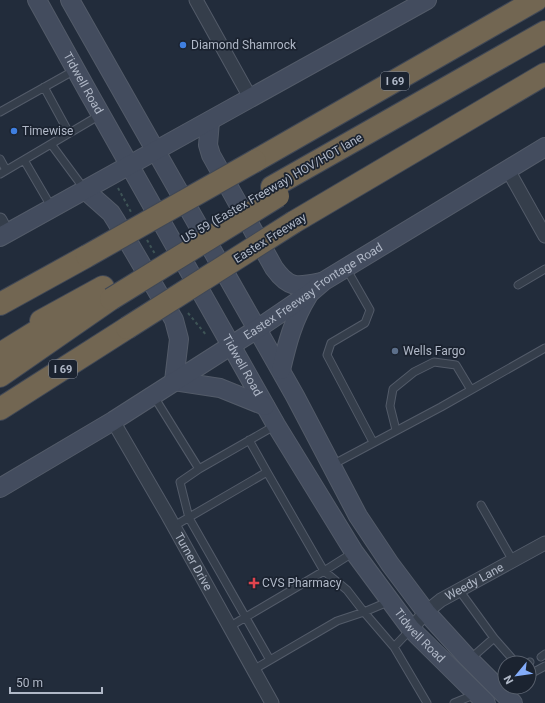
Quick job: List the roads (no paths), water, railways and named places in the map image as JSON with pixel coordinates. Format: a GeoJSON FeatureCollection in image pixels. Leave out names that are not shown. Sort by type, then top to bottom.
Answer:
{"type":"FeatureCollection","features":[{"type":"Feature","properties":{"kind":"highway","name":"I 69"},"geometry":{"type":"LineString","coordinates":[[0,304],[255,161],[536,0]]}},
{"type":"Feature","properties":{"kind":"highway"},"geometry":{"type":"LineString","coordinates":[[0,363],[107,293],[275,191],[545,32]]}},
{"type":"Feature","properties":{"kind":"highway","name":"Eastex Freeway"},"geometry":{"type":"LineString","coordinates":[[0,409],[294,222],[545,74]]}},
{"type":"Feature","properties":{"kind":"highway"},"geometry":{"type":"LineString","coordinates":[[0,344],[107,293]]}},
{"type":"Feature","properties":{"kind":"highway"},"geometry":{"type":"LineString","coordinates":[[0,354],[107,293]]}},
{"type":"Feature","properties":{"kind":"highway"},"geometry":{"type":"LineString","coordinates":[[0,376],[107,293]]}},
{"type":"Feature","properties":{"kind":"main road","name":"Tidwell Road"},"geometry":{"type":"LineString","coordinates":[[37,0],[265,406],[354,552],[411,629],[481,698]]}},
{"type":"Feature","properties":{"kind":"main road","name":"Tidwell Road"},"geometry":{"type":"LineString","coordinates":[[70,0],[281,370],[362,522],[390,564],[426,612],[469,660],[513,703]]}},
{"type":"Feature","properties":{"kind":"main road"},"geometry":{"type":"LineString","coordinates":[[2,230],[52,208],[156,151],[417,2]]}},
{"type":"Feature","properties":{"kind":"main road"},"geometry":{"type":"LineString","coordinates":[[210,121],[208,145],[211,155],[280,277],[287,283],[296,286],[304,286],[324,281]]}},
{"type":"Feature","properties":{"kind":"main road","name":"Eastex Freeway Frontage Road"},"geometry":{"type":"LineString","coordinates":[[0,488],[153,396],[174,381],[257,329],[310,293],[324,281],[545,147]]}},
{"type":"Feature","properties":{"kind":"main road"},"geometry":{"type":"LineString","coordinates":[[85,190],[111,213],[174,320],[179,338],[174,381],[220,388],[265,406]]}},
{"type":"Feature","properties":{"kind":"main road"},"geometry":{"type":"LineString","coordinates":[[281,370],[291,329],[310,293]]}},
{"type":"Feature","properties":{"kind":"street"},"geometry":{"type":"LineString","coordinates":[[196,0],[251,98]]}},
{"type":"Feature","properties":{"kind":"street"},"geometry":{"type":"LineString","coordinates":[[508,170],[545,236]]}},
{"type":"Feature","properties":{"kind":"street","name":"Turner Drive"},"geometry":{"type":"LineString","coordinates":[[113,421],[174,526],[272,703]]}},
{"type":"Feature","properties":{"kind":"street","name":"Weedy Lane"},"geometry":{"type":"LineString","coordinates":[[411,629],[426,612],[441,600],[545,543]]}},
{"type":"Feature","properties":{"kind":"lane"},"geometry":{"type":"LineString","coordinates":[[0,112],[75,70]]}},
{"type":"Feature","properties":{"kind":"lane"},"geometry":{"type":"LineString","coordinates":[[44,87],[69,133]]}},
{"type":"Feature","properties":{"kind":"lane"},"geometry":{"type":"LineString","coordinates":[[0,159],[3,172],[101,114]]}},
{"type":"Feature","properties":{"kind":"lane"},"geometry":{"type":"LineString","coordinates":[[51,144],[85,190]]}},
{"type":"Feature","properties":{"kind":"lane"},"geometry":{"type":"LineString","coordinates":[[24,160],[52,208]]}},
{"type":"Feature","properties":{"kind":"lane"},"geometry":{"type":"LineString","coordinates":[[346,268],[370,310],[365,323],[331,343],[327,355],[373,442]]}},
{"type":"Feature","properties":{"kind":"lane"},"geometry":{"type":"LineString","coordinates":[[518,285],[545,269]]}},
{"type":"Feature","properties":{"kind":"lane"},"geometry":{"type":"LineString","coordinates":[[332,465],[545,348]]}},
{"type":"Feature","properties":{"kind":"lane"},"geometry":{"type":"LineString","coordinates":[[396,430],[390,406],[393,389],[414,372],[434,362],[456,364],[471,390]]}},
{"type":"Feature","properties":{"kind":"lane"},"geometry":{"type":"LineString","coordinates":[[153,396],[199,469]]}},
{"type":"Feature","properties":{"kind":"lane"},"geometry":{"type":"LineString","coordinates":[[270,660],[189,518],[180,482],[199,469],[276,425]]}},
{"type":"Feature","properties":{"kind":"lane"},"geometry":{"type":"LineString","coordinates":[[249,440],[324,571],[347,590],[394,647],[427,703]]}},
{"type":"Feature","properties":{"kind":"lane"},"geometry":{"type":"LineString","coordinates":[[174,526],[267,472]]}},
{"type":"Feature","properties":{"kind":"lane"},"geometry":{"type":"LineString","coordinates":[[481,505],[513,561]]}},
{"type":"Feature","properties":{"kind":"lane"},"geometry":{"type":"LineString","coordinates":[[229,627],[354,552]]}},
{"type":"Feature","properties":{"kind":"lane"},"geometry":{"type":"LineString","coordinates":[[459,590],[494,638],[509,655]]}},
{"type":"Feature","properties":{"kind":"lane"},"geometry":{"type":"LineString","coordinates":[[253,670],[337,621],[390,601]]}},
{"type":"Feature","properties":{"kind":"lane"},"geometry":{"type":"LineString","coordinates":[[394,647],[411,629]]}},
{"type":"Feature","properties":{"kind":"lane"},"geometry":{"type":"LineString","coordinates":[[469,660],[494,638]]}},
{"type":"Feature","properties":{"kind":"lane"},"geometry":{"type":"LineString","coordinates":[[454,703],[481,698]]}},
{"type":"Feature","properties":{"kind":"place","name":"Diamond Shamrock"},"geometry":{"type":"Point","coordinates":[183,45]}},
{"type":"Feature","properties":{"kind":"place","name":"Timewise"},"geometry":{"type":"Point","coordinates":[14,131]}},
{"type":"Feature","properties":{"kind":"place","name":"Wells Fargo"},"geometry":{"type":"Point","coordinates":[395,351]}},
{"type":"Feature","properties":{"kind":"place","name":"CVS Pharmacy"},"geometry":{"type":"Point","coordinates":[254,583]}}]}
